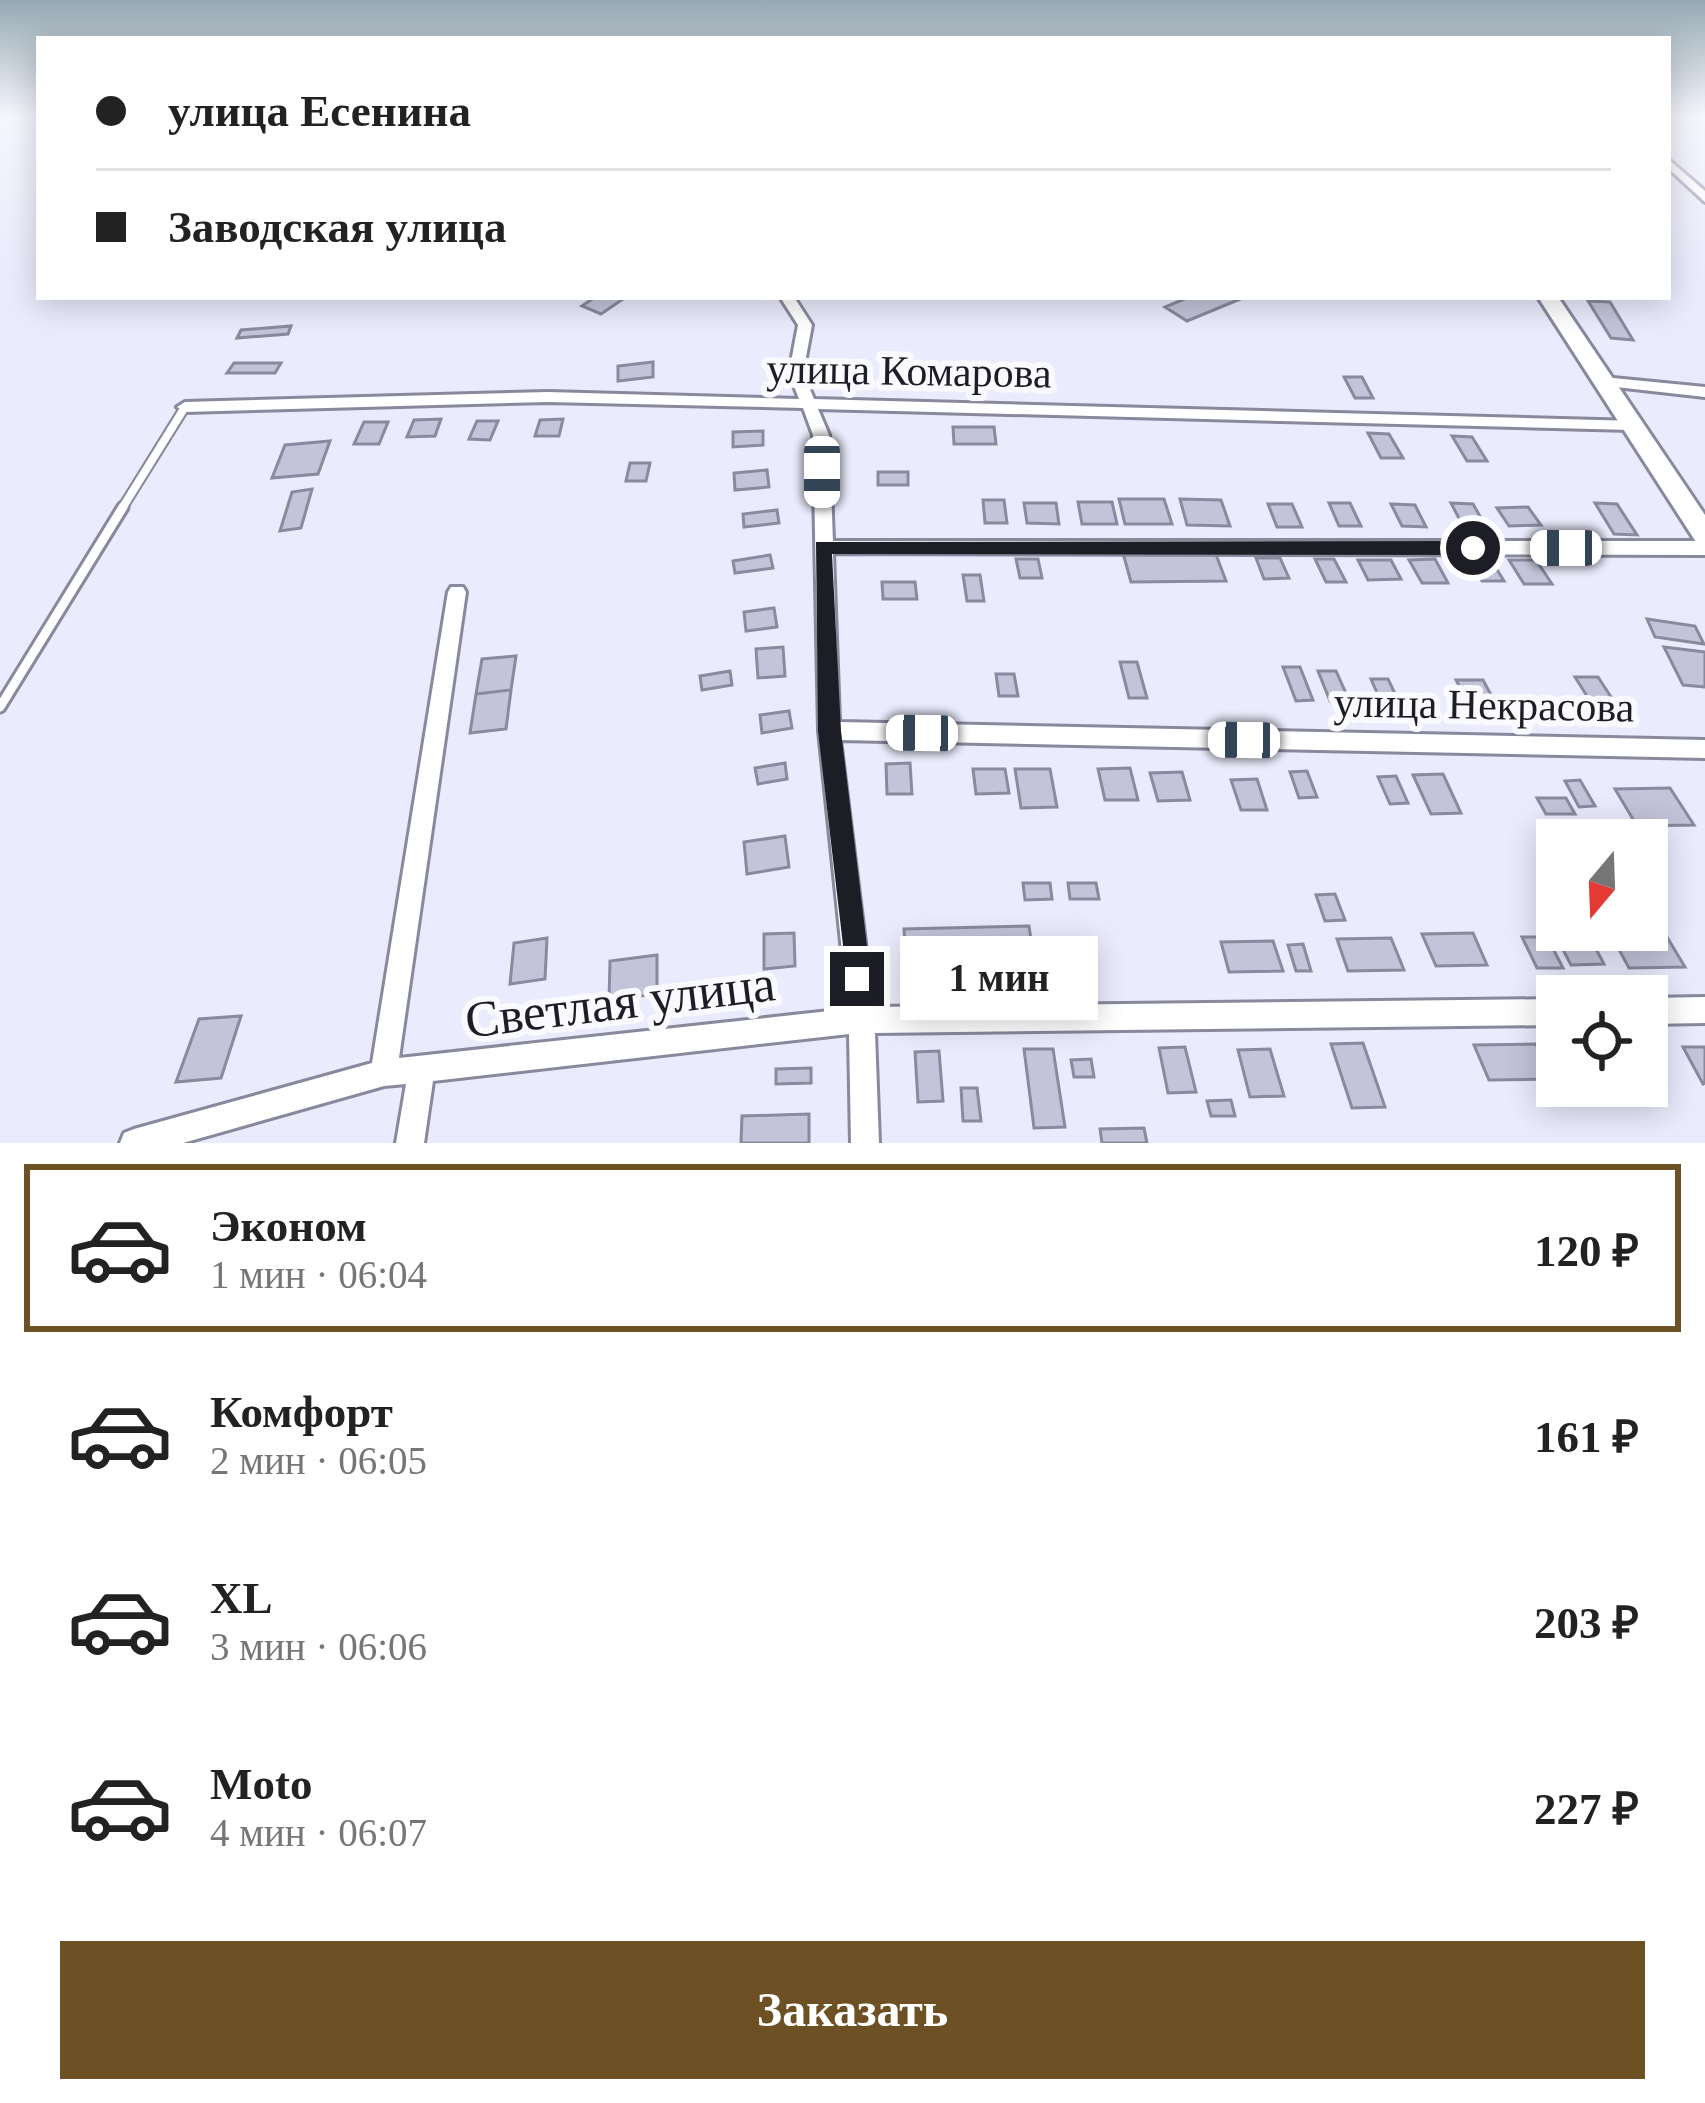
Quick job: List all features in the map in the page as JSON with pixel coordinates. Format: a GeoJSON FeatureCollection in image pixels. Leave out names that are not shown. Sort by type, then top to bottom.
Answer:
{"type":"FeatureCollection","features":[{"type":"Feature","properties":{"kind":"main road"},"geometry":{"type":"LineString","coordinates":[[1550,300],[1705,535]]}},
{"type":"Feature","properties":{"kind":"street"},"geometry":{"type":"LineString","coordinates":[[1678,171],[1705,198]]}},
{"type":"Feature","properties":{"kind":"street"},"geometry":{"type":"LineString","coordinates":[[789,300],[805,325],[796,373],[821,435],[830,731],[862,1020],[865,1143]]}},
{"type":"Feature","properties":{"kind":"street"},"geometry":{"type":"LineString","coordinates":[[1603,382],[1705,392]]}},
{"type":"Feature","properties":{"kind":"street","name":"улица Комарова"},"geometry":{"type":"LineString","coordinates":[[184,407],[548,398],[1631,425]]}},
{"type":"Feature","properties":{"kind":"street"},"geometry":{"type":"LineString","coordinates":[[823,547],[1705,548]]}},
{"type":"Feature","properties":{"kind":"street"},"geometry":{"type":"LineString","coordinates":[[384,1073],[457,592]]}},
{"type":"Feature","properties":{"kind":"street","name":"улица Некрасова"},"geometry":{"type":"LineString","coordinates":[[830,731],[1705,749]]}},
{"type":"Feature","properties":{"kind":"street"},"geometry":{"type":"LineString","coordinates":[[1668,1011],[1705,1010]]}},
{"type":"Feature","properties":{"kind":"street","name":"Светлая улица"},"geometry":{"type":"LineString","coordinates":[[134,1143],[384,1073],[862,1020],[1536,1012]]}},
{"type":"Feature","properties":{"kind":"street"},"geometry":{"type":"LineString","coordinates":[[410,1143],[421,1070]]}},
{"type":"Feature","properties":{"kind":"lane"},"geometry":{"type":"LineString","coordinates":[[0,707],[184,407]]}},
{"type":"Feature","properties":{"kind":"building"},"geometry":{"type":"Polygon","coordinates":[[[591,300],[622,300],[601,314],[582,306],[591,300]]]}},
{"type":"Feature","properties":{"kind":"building"},"geometry":{"type":"Polygon","coordinates":[[[1182,300],[1238,300],[1187,321],[1165,307],[1182,300]]]}},
{"type":"Feature","properties":{"kind":"building"},"geometry":{"type":"Polygon","coordinates":[[[1588,301],[1610,302],[1633,340],[1611,338],[1588,301]]]}},
{"type":"Feature","properties":{"kind":"building"},"geometry":{"type":"Polygon","coordinates":[[[291,326],[288,334],[237,338],[241,330],[291,326]]]}},
{"type":"Feature","properties":{"kind":"building"},"geometry":{"type":"Polygon","coordinates":[[[653,362],[653,377],[618,381],[618,366],[653,362]]]}},
{"type":"Feature","properties":{"kind":"building"},"geometry":{"type":"Polygon","coordinates":[[[234,363],[281,363],[275,373],[227,373],[234,363]]]}},
{"type":"Feature","properties":{"kind":"building"},"geometry":{"type":"Polygon","coordinates":[[[833,372],[860,372],[860,387],[832,387],[833,372]]]}},
{"type":"Feature","properties":{"kind":"building"},"geometry":{"type":"Polygon","coordinates":[[[1344,377],[1362,377],[1373,398],[1355,398],[1344,377]]]}},
{"type":"Feature","properties":{"kind":"building"},"geometry":{"type":"Polygon","coordinates":[[[441,419],[435,436],[407,437],[414,420],[441,419]]]}},
{"type":"Feature","properties":{"kind":"building"},"geometry":{"type":"Polygon","coordinates":[[[563,419],[559,436],[535,436],[540,420],[563,419]]]}},
{"type":"Feature","properties":{"kind":"building"},"geometry":{"type":"Polygon","coordinates":[[[477,421],[498,421],[490,440],[469,439],[477,421]]]}},
{"type":"Feature","properties":{"kind":"building"},"geometry":{"type":"Polygon","coordinates":[[[364,422],[388,422],[379,444],[354,444],[364,422]]]}},
{"type":"Feature","properties":{"kind":"building"},"geometry":{"type":"Polygon","coordinates":[[[953,427],[994,427],[996,444],[954,444],[953,427]]]}},
{"type":"Feature","properties":{"kind":"building"},"geometry":{"type":"Polygon","coordinates":[[[763,431],[763,445],[733,447],[733,432],[763,431]]]}},
{"type":"Feature","properties":{"kind":"building"},"geometry":{"type":"Polygon","coordinates":[[[1368,433],[1389,434],[1403,458],[1381,458],[1368,433]]]}},
{"type":"Feature","properties":{"kind":"building"},"geometry":{"type":"Polygon","coordinates":[[[1452,436],[1472,437],[1487,461],[1467,461],[1452,436]]]}},
{"type":"Feature","properties":{"kind":"building"},"geometry":{"type":"Polygon","coordinates":[[[330,441],[318,474],[272,478],[285,445],[330,441]]]}},
{"type":"Feature","properties":{"kind":"building"},"geometry":{"type":"Polygon","coordinates":[[[630,463],[650,463],[646,481],[626,481],[630,463]]]}},
{"type":"Feature","properties":{"kind":"building"},"geometry":{"type":"Polygon","coordinates":[[[767,470],[769,487],[735,490],[734,473],[767,470]]]}},
{"type":"Feature","properties":{"kind":"building"},"geometry":{"type":"Polygon","coordinates":[[[878,472],[908,472],[908,485],[878,485],[878,472]]]}},
{"type":"Feature","properties":{"kind":"building"},"geometry":{"type":"Polygon","coordinates":[[[312,489],[301,528],[280,531],[292,492],[312,489]]]}},
{"type":"Feature","properties":{"kind":"building"},"geometry":{"type":"Polygon","coordinates":[[[1119,499],[1164,499],[1172,524],[1125,524],[1119,499]]]}},
{"type":"Feature","properties":{"kind":"building"},"geometry":{"type":"Polygon","coordinates":[[[1180,499],[1221,500],[1230,526],[1187,525],[1180,499]]]}},
{"type":"Feature","properties":{"kind":"building"},"geometry":{"type":"Polygon","coordinates":[[[983,500],[1004,500],[1007,523],[985,523],[983,500]]]}},
{"type":"Feature","properties":{"kind":"building"},"geometry":{"type":"Polygon","coordinates":[[[1078,502],[1112,502],[1117,524],[1082,524],[1078,502]]]}},
{"type":"Feature","properties":{"kind":"building"},"geometry":{"type":"Polygon","coordinates":[[[1024,503],[1056,503],[1059,524],[1027,523],[1024,503]]]}},
{"type":"Feature","properties":{"kind":"building"},"geometry":{"type":"Polygon","coordinates":[[[1329,503],[1350,503],[1361,526],[1339,526],[1329,503]]]}},
{"type":"Feature","properties":{"kind":"building"},"geometry":{"type":"Polygon","coordinates":[[[1451,503],[1473,504],[1486,527],[1463,526],[1451,503]]]}},
{"type":"Feature","properties":{"kind":"building"},"geometry":{"type":"Polygon","coordinates":[[[1595,503],[1617,504],[1637,535],[1614,534],[1595,503]]]}},
{"type":"Feature","properties":{"kind":"building"},"geometry":{"type":"Polygon","coordinates":[[[1268,504],[1292,504],[1302,527],[1277,527],[1268,504]]]}},
{"type":"Feature","properties":{"kind":"building"},"geometry":{"type":"Polygon","coordinates":[[[1391,504],[1415,505],[1426,527],[1402,526],[1391,504]]]}},
{"type":"Feature","properties":{"kind":"building"},"geometry":{"type":"Polygon","coordinates":[[[1528,507],[1541,525],[1509,526],[1497,508],[1528,507]]]}},
{"type":"Feature","properties":{"kind":"building"},"geometry":{"type":"Polygon","coordinates":[[[777,510],[779,523],[744,527],[743,514],[777,510]]]}},
{"type":"Feature","properties":{"kind":"building"},"geometry":{"type":"Polygon","coordinates":[[[1215,552],[1226,581],[1131,582],[1123,553],[1215,552]]]}},
{"type":"Feature","properties":{"kind":"building"},"geometry":{"type":"Polygon","coordinates":[[[770,555],[773,568],[735,573],[733,561],[770,555]]]}},
{"type":"Feature","properties":{"kind":"building"},"geometry":{"type":"Polygon","coordinates":[[[1256,558],[1280,558],[1289,578],[1264,579],[1256,558]]]}},
{"type":"Feature","properties":{"kind":"building"},"geometry":{"type":"Polygon","coordinates":[[[1016,559],[1038,559],[1042,578],[1020,578],[1016,559]]]}},
{"type":"Feature","properties":{"kind":"building"},"geometry":{"type":"Polygon","coordinates":[[[1315,559],[1334,559],[1346,582],[1326,582],[1315,559]]]}},
{"type":"Feature","properties":{"kind":"building"},"geometry":{"type":"Polygon","coordinates":[[[1435,559],[1448,583],[1422,583],[1409,560],[1435,559]]]}},
{"type":"Feature","properties":{"kind":"building"},"geometry":{"type":"Polygon","coordinates":[[[1358,560],[1391,560],[1401,579],[1368,580],[1358,560]]]}},
{"type":"Feature","properties":{"kind":"building"},"geometry":{"type":"Polygon","coordinates":[[[1469,560],[1491,560],[1504,581],[1482,581],[1469,560]]]}},
{"type":"Feature","properties":{"kind":"building"},"geometry":{"type":"Polygon","coordinates":[[[1509,560],[1536,560],[1552,584],[1524,584],[1509,560]]]}},
{"type":"Feature","properties":{"kind":"building"},"geometry":{"type":"Polygon","coordinates":[[[963,575],[980,575],[984,601],[967,601],[963,575]]]}},
{"type":"Feature","properties":{"kind":"building"},"geometry":{"type":"Polygon","coordinates":[[[882,582],[915,582],[917,599],[883,599],[882,582]]]}},
{"type":"Feature","properties":{"kind":"building"},"geometry":{"type":"Polygon","coordinates":[[[774,608],[777,627],[746,631],[744,612],[774,608]]]}},
{"type":"Feature","properties":{"kind":"building"},"geometry":{"type":"Polygon","coordinates":[[[1647,619],[1695,626],[1704,644],[1655,637],[1647,619]]]}},
{"type":"Feature","properties":{"kind":"building"},"geometry":{"type":"Polygon","coordinates":[[[783,647],[785,676],[758,678],[756,649],[783,647]]]}},
{"type":"Feature","properties":{"kind":"building"},"geometry":{"type":"Polygon","coordinates":[[[1664,647],[1705,652],[1705,687],[1683,685],[1664,647]]]}},
{"type":"Feature","properties":{"kind":"building"},"geometry":{"type":"Polygon","coordinates":[[[516,656],[511,690],[476,694],[482,659],[516,656]]]}},
{"type":"Feature","properties":{"kind":"building"},"geometry":{"type":"Polygon","coordinates":[[[1120,662],[1137,662],[1147,698],[1129,698],[1120,662]]]}},
{"type":"Feature","properties":{"kind":"building"},"geometry":{"type":"Polygon","coordinates":[[[1283,667],[1300,667],[1313,700],[1296,701],[1283,667]]]}},
{"type":"Feature","properties":{"kind":"building"},"geometry":{"type":"Polygon","coordinates":[[[730,671],[732,685],[702,690],[700,676],[730,671]]]}},
{"type":"Feature","properties":{"kind":"building"},"geometry":{"type":"Polygon","coordinates":[[[1318,671],[1336,671],[1349,700],[1330,701],[1318,671]]]}},
{"type":"Feature","properties":{"kind":"building"},"geometry":{"type":"Polygon","coordinates":[[[996,674],[1014,674],[1018,696],[999,696],[996,674]]]}},
{"type":"Feature","properties":{"kind":"building"},"geometry":{"type":"Polygon","coordinates":[[[1575,677],[1598,677],[1615,703],[1592,704],[1575,677]]]}},
{"type":"Feature","properties":{"kind":"building"},"geometry":{"type":"Polygon","coordinates":[[[1371,679],[1388,679],[1399,702],[1381,702],[1371,679]]]}},
{"type":"Feature","properties":{"kind":"building"},"geometry":{"type":"Polygon","coordinates":[[[1456,680],[1483,680],[1498,708],[1471,708],[1456,680]]]}},
{"type":"Feature","properties":{"kind":"building"},"geometry":{"type":"Polygon","coordinates":[[[511,690],[506,729],[470,733],[476,694],[511,690]]]}},
{"type":"Feature","properties":{"kind":"building"},"geometry":{"type":"Polygon","coordinates":[[[789,711],[792,728],[762,733],[760,715],[789,711]]]}},
{"type":"Feature","properties":{"kind":"building"},"geometry":{"type":"Polygon","coordinates":[[[785,763],[787,779],[758,784],[755,768],[785,763]]]}},
{"type":"Feature","properties":{"kind":"building"},"geometry":{"type":"Polygon","coordinates":[[[910,763],[912,794],[887,794],[886,764],[910,763]]]}},
{"type":"Feature","properties":{"kind":"building"},"geometry":{"type":"Polygon","coordinates":[[[1130,768],[1138,800],[1105,800],[1098,769],[1130,768]]]}},
{"type":"Feature","properties":{"kind":"building"},"geometry":{"type":"Polygon","coordinates":[[[973,769],[1005,769],[1009,793],[976,794],[973,769]]]}},
{"type":"Feature","properties":{"kind":"building"},"geometry":{"type":"Polygon","coordinates":[[[1015,769],[1050,769],[1057,807],[1021,808],[1015,769]]]}},
{"type":"Feature","properties":{"kind":"building"},"geometry":{"type":"Polygon","coordinates":[[[1307,771],[1317,797],[1299,798],[1290,772],[1307,771]]]}},
{"type":"Feature","properties":{"kind":"building"},"geometry":{"type":"Polygon","coordinates":[[[1182,772],[1190,800],[1158,801],[1150,773],[1182,772]]]}},
{"type":"Feature","properties":{"kind":"building"},"geometry":{"type":"Polygon","coordinates":[[[1443,774],[1461,813],[1431,814],[1413,775],[1443,774]]]}},
{"type":"Feature","properties":{"kind":"building"},"geometry":{"type":"Polygon","coordinates":[[[1396,776],[1408,803],[1390,804],[1378,777],[1396,776]]]}},
{"type":"Feature","properties":{"kind":"building"},"geometry":{"type":"Polygon","coordinates":[[[1257,779],[1267,810],[1241,810],[1231,780],[1257,779]]]}},
{"type":"Feature","properties":{"kind":"building"},"geometry":{"type":"Polygon","coordinates":[[[1580,780],[1595,806],[1579,807],[1565,781],[1580,780]]]}},
{"type":"Feature","properties":{"kind":"building"},"geometry":{"type":"Polygon","coordinates":[[[1670,788],[1694,825],[1633,819],[1615,789],[1670,788]]]}},
{"type":"Feature","properties":{"kind":"building"},"geometry":{"type":"Polygon","coordinates":[[[1537,798],[1566,798],[1575,814],[1546,814],[1537,798]]]}},
{"type":"Feature","properties":{"kind":"building"},"geometry":{"type":"Polygon","coordinates":[[[785,836],[789,867],[747,874],[744,842],[785,836]]]}},
{"type":"Feature","properties":{"kind":"building"},"geometry":{"type":"Polygon","coordinates":[[[1023,883],[1050,883],[1052,899],[1025,900],[1023,883]]]}},
{"type":"Feature","properties":{"kind":"building"},"geometry":{"type":"Polygon","coordinates":[[[1068,883],[1096,883],[1099,899],[1070,899],[1068,883]]]}},
{"type":"Feature","properties":{"kind":"building"},"geometry":{"type":"Polygon","coordinates":[[[1335,894],[1345,920],[1325,921],[1316,895],[1335,894]]]}},
{"type":"Feature","properties":{"kind":"building"},"geometry":{"type":"Polygon","coordinates":[[[1029,926],[1037,981],[907,983],[904,929],[1029,926]]]}},
{"type":"Feature","properties":{"kind":"building"},"geometry":{"type":"Polygon","coordinates":[[[794,933],[795,966],[764,969],[764,934],[794,933]]]}},
{"type":"Feature","properties":{"kind":"building"},"geometry":{"type":"Polygon","coordinates":[[[1473,933],[1487,965],[1436,966],[1422,934],[1473,933]]]}},
{"type":"Feature","properties":{"kind":"building"},"geometry":{"type":"Polygon","coordinates":[[[1522,937],[1536,937],[1536,951],[1554,951],[1563,968],[1537,968],[1522,937]]]}},
{"type":"Feature","properties":{"kind":"building"},"geometry":{"type":"Polygon","coordinates":[[[547,938],[545,979],[510,984],[514,943],[547,938]]]}},
{"type":"Feature","properties":{"kind":"building"},"geometry":{"type":"Polygon","coordinates":[[[1391,938],[1404,970],[1348,971],[1337,939],[1391,938]]]}},
{"type":"Feature","properties":{"kind":"building"},"geometry":{"type":"Polygon","coordinates":[[[1668,939],[1685,967],[1629,968],[1620,951],[1668,951],[1668,939]]]}},
{"type":"Feature","properties":{"kind":"building"},"geometry":{"type":"Polygon","coordinates":[[[1273,941],[1283,971],[1229,972],[1221,942],[1273,941]]]}},
{"type":"Feature","properties":{"kind":"building"},"geometry":{"type":"Polygon","coordinates":[[[1303,944],[1311,971],[1296,971],[1288,945],[1303,944]]]}},
{"type":"Feature","properties":{"kind":"building"},"geometry":{"type":"Polygon","coordinates":[[[1564,951],[1597,951],[1604,964],[1571,965],[1564,951]]]}},
{"type":"Feature","properties":{"kind":"building"},"geometry":{"type":"Polygon","coordinates":[[[657,955],[657,994],[609,1000],[610,961],[657,955]]]}},
{"type":"Feature","properties":{"kind":"building"},"geometry":{"type":"Polygon","coordinates":[[[241,1016],[221,1078],[176,1082],[199,1019],[241,1016]]]}},
{"type":"Feature","properties":{"kind":"building"},"geometry":{"type":"Polygon","coordinates":[[[1363,1043],[1385,1107],[1352,1108],[1331,1044],[1363,1043]]]}},
{"type":"Feature","properties":{"kind":"building"},"geometry":{"type":"Polygon","coordinates":[[[1536,1044],[1536,1079],[1489,1080],[1474,1045],[1536,1044]]]}},
{"type":"Feature","properties":{"kind":"building"},"geometry":{"type":"Polygon","coordinates":[[[1185,1047],[1196,1092],[1168,1093],[1159,1048],[1185,1047]]]}},
{"type":"Feature","properties":{"kind":"building"},"geometry":{"type":"Polygon","coordinates":[[[1683,1047],[1705,1047],[1705,1083],[1703,1084],[1683,1047]]]}},
{"type":"Feature","properties":{"kind":"building"},"geometry":{"type":"Polygon","coordinates":[[[1024,1049],[1053,1049],[1065,1127],[1034,1128],[1024,1049]]]}},
{"type":"Feature","properties":{"kind":"building"},"geometry":{"type":"Polygon","coordinates":[[[1270,1049],[1284,1096],[1250,1097],[1238,1050],[1270,1049]]]}},
{"type":"Feature","properties":{"kind":"building"},"geometry":{"type":"Polygon","coordinates":[[[939,1051],[943,1101],[918,1102],[915,1052],[939,1051]]]}},
{"type":"Feature","properties":{"kind":"building"},"geometry":{"type":"Polygon","coordinates":[[[1091,1059],[1094,1077],[1074,1077],[1071,1060],[1091,1059]]]}},
{"type":"Feature","properties":{"kind":"building"},"geometry":{"type":"Polygon","coordinates":[[[811,1068],[811,1083],[776,1084],[776,1069],[811,1068]]]}},
{"type":"Feature","properties":{"kind":"building"},"geometry":{"type":"Polygon","coordinates":[[[961,1088],[977,1088],[981,1121],[963,1121],[961,1088]]]}},
{"type":"Feature","properties":{"kind":"building"},"geometry":{"type":"Polygon","coordinates":[[[1231,1100],[1235,1116],[1211,1116],[1207,1101],[1231,1100]]]}},
{"type":"Feature","properties":{"kind":"building"},"geometry":{"type":"Polygon","coordinates":[[[809,1114],[809,1143],[741,1143],[742,1116],[809,1114]]]}},
{"type":"Feature","properties":{"kind":"building"},"geometry":{"type":"Polygon","coordinates":[[[1144,1128],[1147,1143],[1102,1143],[1100,1129],[1144,1128]]]}},
{"type":"Feature","properties":{"kind":"route"},"geometry":{"type":"LineString","coordinates":[[857,979],[830,731],[823,547],[1473,548]]}}]}
